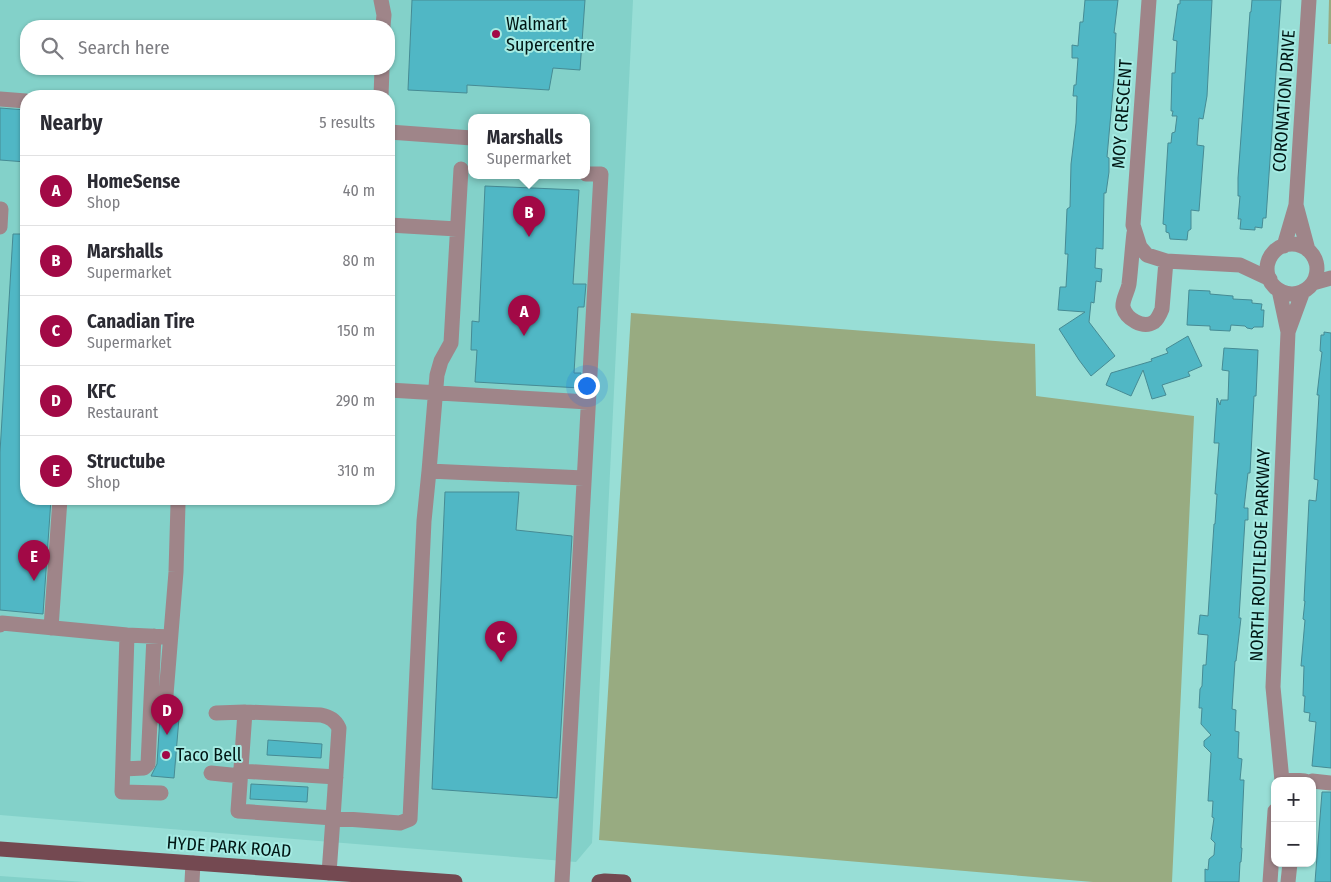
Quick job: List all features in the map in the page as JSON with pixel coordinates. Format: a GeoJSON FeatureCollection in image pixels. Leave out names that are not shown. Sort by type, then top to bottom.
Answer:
{"type":"FeatureCollection","features":[{"type":"Feature","properties":{"kind":"main road","name":"HYDE PARK ROAD"},"geometry":{"type":"LineString","coordinates":[[0,849],[329,873],[395,880],[455,882]]}},
{"type":"Feature","properties":{"kind":"main road"},"geometry":{"type":"LineString","coordinates":[[599,882],[605,880],[624,882]]}},
{"type":"Feature","properties":{"kind":"street"},"geometry":{"type":"LineString","coordinates":[[381,0],[384,20]]}},
{"type":"Feature","properties":{"kind":"street","name":"MOY CRESCENT"},"geometry":{"type":"LineString","coordinates":[[1148,0],[1134,230],[1128,286],[1123,305],[1126,313],[1136,322],[1146,325],[1151,324],[1159,316],[1162,309],[1166,261]]}},
{"type":"Feature","properties":{"kind":"street","name":"CORONATION DRIVE"},"geometry":{"type":"LineString","coordinates":[[1278,250],[1296,205],[1309,0]]}},
{"type":"Feature","properties":{"kind":"street"},"geometry":{"type":"LineString","coordinates":[[381,90],[382,75]]}},
{"type":"Feature","properties":{"kind":"street"},"geometry":{"type":"LineString","coordinates":[[0,99],[20,101]]}},
{"type":"Feature","properties":{"kind":"street"},"geometry":{"type":"LineString","coordinates":[[395,132],[468,138]]}},
{"type":"Feature","properties":{"kind":"street"},"geometry":{"type":"LineString","coordinates":[[245,712],[238,811],[400,824],[410,819],[424,521],[437,375],[441,361],[451,343],[461,169]]}},
{"type":"Feature","properties":{"kind":"street"},"geometry":{"type":"LineString","coordinates":[[562,882],[601,174],[590,174]]}},
{"type":"Feature","properties":{"kind":"street","name":"CORONATION DRIVE"},"geometry":{"type":"LineString","coordinates":[[1296,205],[1312,255]]}},
{"type":"Feature","properties":{"kind":"street"},"geometry":{"type":"LineString","coordinates":[[0,227],[1,209]]}},
{"type":"Feature","properties":{"kind":"street"},"geometry":{"type":"LineString","coordinates":[[395,224],[457,229]]}},
{"type":"Feature","properties":{"kind":"street","name":"MOY CRESCENT"},"geometry":{"type":"LineString","coordinates":[[1134,230],[1140,247],[1147,255],[1166,261],[1240,266],[1274,284]]}},
{"type":"Feature","properties":{"kind":"street"},"geometry":{"type":"LineString","coordinates":[[1331,267],[1296,244],[1278,250],[1269,262],[1268,271],[1274,284],[1287,293],[1295,294],[1331,278]]}},
{"type":"Feature","properties":{"kind":"street","name":"MOY CRESCENT"},"geometry":{"type":"LineString","coordinates":[[1240,266],[1278,250]]}},
{"type":"Feature","properties":{"kind":"street"},"geometry":{"type":"LineString","coordinates":[[1308,287],[1316,276],[1312,255]]}},
{"type":"Feature","properties":{"kind":"street","name":"NORTH ROUTLEDGE PARKWAY"},"geometry":{"type":"LineString","coordinates":[[1274,284],[1288,332],[1273,686],[1282,777]]}},
{"type":"Feature","properties":{"kind":"street","name":"NORTH ROUTLEDGE PARKWAY"},"geometry":{"type":"LineString","coordinates":[[1288,332],[1308,287]]}},
{"type":"Feature","properties":{"kind":"street"},"geometry":{"type":"LineString","coordinates":[[395,390],[588,402]]}},
{"type":"Feature","properties":{"kind":"street"},"geometry":{"type":"LineString","coordinates":[[429,471],[584,478]]}},
{"type":"Feature","properties":{"kind":"street"},"geometry":{"type":"LineString","coordinates":[[52,628],[60,505]]}},
{"type":"Feature","properties":{"kind":"street"},"geometry":{"type":"LineString","coordinates":[[165,707],[176,572],[178,505]]}},
{"type":"Feature","properties":{"kind":"street"},"geometry":{"type":"LineString","coordinates":[[0,625],[2,623],[128,635],[170,636]]}},
{"type":"Feature","properties":{"kind":"street"},"geometry":{"type":"LineString","coordinates":[[128,635],[122,792],[161,794]]}},
{"type":"Feature","properties":{"kind":"street"},"geometry":{"type":"LineString","coordinates":[[123,768],[144,768],[148,764],[154,636]]}},
{"type":"Feature","properties":{"kind":"street"},"geometry":{"type":"LineString","coordinates":[[216,713],[245,712],[321,715],[329,717],[336,723],[339,728],[329,873]]}},
{"type":"Feature","properties":{"kind":"street"},"geometry":{"type":"LineString","coordinates":[[211,773],[336,776]]}},
{"type":"Feature","properties":{"kind":"street"},"geometry":{"type":"LineString","coordinates":[[1316,781],[1331,783]]}},
{"type":"Feature","properties":{"kind":"street"},"geometry":{"type":"LineString","coordinates":[[1270,882],[1274,822]]}},
{"type":"Feature","properties":{"kind":"street"},"geometry":{"type":"LineString","coordinates":[[192,882],[193,863]]}},
{"type":"Feature","properties":{"kind":"street"},"geometry":{"type":"LineString","coordinates":[[1288,882],[1290,867]]}},
{"type":"Feature","properties":{"kind":"shaded area"},"geometry":{"type":"Polygon","coordinates":[[[0,0],[633,0],[592,843],[576,862],[0,815],[0,0]]]}},
{"type":"Feature","properties":{"kind":"shaded area"},"geometry":{"type":"Polygon","coordinates":[[[0,876],[85,882],[0,882],[0,876]]]}},
{"type":"Feature","properties":{"kind":"green space"},"geometry":{"type":"Polygon","coordinates":[[[1329,0],[1331,0],[1331,44],[1328,44],[1329,0]]]}},
{"type":"Feature","properties":{"kind":"green space"},"geometry":{"type":"Polygon","coordinates":[[[631,313],[1035,344],[1036,396],[1194,416],[1172,882],[1093,882],[599,840],[631,313]]]}},
{"type":"Feature","properties":{"kind":"building","name":"Walmart Supercentre"},"geometry":{"type":"Polygon","coordinates":[[[412,0],[585,0],[580,70],[553,68],[549,90],[467,85],[467,93],[408,90],[412,0]]]}},
{"type":"Feature","properties":{"kind":"building"},"geometry":{"type":"Polygon","coordinates":[[[1085,0],[1118,0],[1114,33],[1116,33],[1114,79],[1107,157],[1109,158],[1109,172],[1106,193],[1104,193],[1103,249],[1096,248],[1095,268],[1102,269],[1101,282],[1096,281],[1094,303],[1091,302],[1089,322],[1115,356],[1091,376],[1059,329],[1085,312],[1058,310],[1060,287],[1066,287],[1068,254],[1065,254],[1067,209],[1070,207],[1071,164],[1076,123],[1077,96],[1073,96],[1074,85],[1076,85],[1078,58],[1072,58],[1072,45],[1078,46],[1080,22],[1083,22],[1085,0]]]}},
{"type":"Feature","properties":{"kind":"building"},"geometry":{"type":"Polygon","coordinates":[[[1180,0],[1212,0],[1207,96],[1203,119],[1199,118],[1197,145],[1204,146],[1199,211],[1191,210],[1191,229],[1188,231],[1187,240],[1170,239],[1169,233],[1166,232],[1166,225],[1163,224],[1168,143],[1171,143],[1172,133],[1175,132],[1177,116],[1172,116],[1173,111],[1171,111],[1172,73],[1175,73],[1177,41],[1173,40],[1180,0]]]}},
{"type":"Feature","properties":{"kind":"building"},"geometry":{"type":"Polygon","coordinates":[[[1252,0],[1281,0],[1266,218],[1263,218],[1262,228],[1255,227],[1255,230],[1240,229],[1241,219],[1238,219],[1240,196],[1238,196],[1238,178],[1252,0]]]}},
{"type":"Feature","properties":{"kind":"building"},"geometry":{"type":"Polygon","coordinates":[[[0,108],[20,110],[20,162],[0,160],[0,108]]]}},
{"type":"Feature","properties":{"kind":"building"},"geometry":{"type":"Polygon","coordinates":[[[485,186],[579,190],[573,284],[586,284],[584,307],[578,307],[574,373],[581,373],[580,388],[475,382],[477,350],[471,350],[472,321],[479,322],[485,186]]]}},
{"type":"Feature","properties":{"kind":"building"},"geometry":{"type":"Polygon","coordinates":[[[13,234],[20,234],[20,505],[51,505],[43,614],[0,610],[0,452],[13,234]]]}},
{"type":"Feature","properties":{"kind":"building"},"geometry":{"type":"Polygon","coordinates":[[[1189,290],[1210,291],[1210,294],[1233,296],[1233,299],[1252,300],[1252,303],[1262,304],[1261,310],[1264,310],[1263,327],[1254,327],[1252,329],[1245,326],[1231,325],[1230,331],[1210,330],[1210,326],[1187,325],[1189,290]]]}},
{"type":"Feature","properties":{"kind":"building"},"geometry":{"type":"Polygon","coordinates":[[[1324,332],[1331,333],[1331,768],[1312,766],[1316,722],[1309,721],[1310,713],[1304,712],[1304,666],[1301,666],[1305,620],[1303,619],[1309,500],[1316,501],[1318,480],[1314,479],[1319,395],[1317,395],[1322,352],[1320,351],[1321,335],[1324,335],[1324,332]]]}},
{"type":"Feature","properties":{"kind":"building"},"geometry":{"type":"Polygon","coordinates":[[[1188,336],[1202,366],[1188,372],[1190,376],[1162,385],[1166,395],[1152,399],[1143,370],[1131,396],[1106,385],[1111,373],[1152,361],[1151,359],[1168,353],[1166,349],[1188,336]]]}},
{"type":"Feature","properties":{"kind":"building"},"geometry":{"type":"Polygon","coordinates":[[[1224,348],[1258,350],[1250,473],[1248,473],[1244,508],[1248,508],[1248,520],[1245,520],[1239,618],[1241,618],[1235,661],[1232,709],[1236,710],[1235,731],[1239,732],[1238,758],[1242,759],[1240,780],[1244,780],[1242,848],[1239,882],[1205,882],[1205,869],[1208,870],[1209,859],[1214,855],[1215,843],[1211,839],[1214,818],[1212,817],[1213,801],[1208,801],[1211,753],[1204,746],[1204,741],[1211,735],[1201,724],[1202,708],[1199,708],[1203,665],[1206,665],[1208,635],[1198,634],[1200,615],[1208,616],[1217,494],[1215,494],[1219,443],[1214,443],[1217,398],[1220,405],[1221,400],[1228,400],[1229,371],[1222,370],[1224,348]]]}},
{"type":"Feature","properties":{"kind":"building"},"geometry":{"type":"Polygon","coordinates":[[[445,492],[519,492],[516,530],[572,536],[557,798],[432,789],[445,492]]]}},
{"type":"Feature","properties":{"kind":"building"},"geometry":{"type":"Polygon","coordinates":[[[160,716],[179,718],[174,778],[151,776],[157,764],[160,716]]]}},
{"type":"Feature","properties":{"kind":"building"},"geometry":{"type":"Polygon","coordinates":[[[268,740],[322,744],[321,758],[267,755],[268,740]]]}},
{"type":"Feature","properties":{"kind":"building"},"geometry":{"type":"Polygon","coordinates":[[[251,784],[308,787],[307,802],[250,799],[251,784]]]}},
{"type":"Feature","properties":{"kind":"building"},"geometry":{"type":"Polygon","coordinates":[[[1322,792],[1331,792],[1331,882],[1315,882],[1322,792]]]}},
{"type":"Feature","properties":{"kind":"place","name":"Walmart Supercentre"},"geometry":{"type":"Point","coordinates":[496,34]}},
{"type":"Feature","properties":{"kind":"place","name":"Marshalls"},"geometry":{"type":"Point","coordinates":[529,237]}},
{"type":"Feature","properties":{"kind":"place","name":"HomeSense"},"geometry":{"type":"Point","coordinates":[524,336]}},
{"type":"Feature","properties":{"kind":"place","name":"Structube"},"geometry":{"type":"Point","coordinates":[34,581]}},
{"type":"Feature","properties":{"kind":"place","name":"Canadian Tire"},"geometry":{"type":"Point","coordinates":[501,662]}},
{"type":"Feature","properties":{"kind":"place","name":"KFC"},"geometry":{"type":"Point","coordinates":[167,735]}},
{"type":"Feature","properties":{"kind":"place","name":"Taco Bell"},"geometry":{"type":"Point","coordinates":[166,755]}}]}
